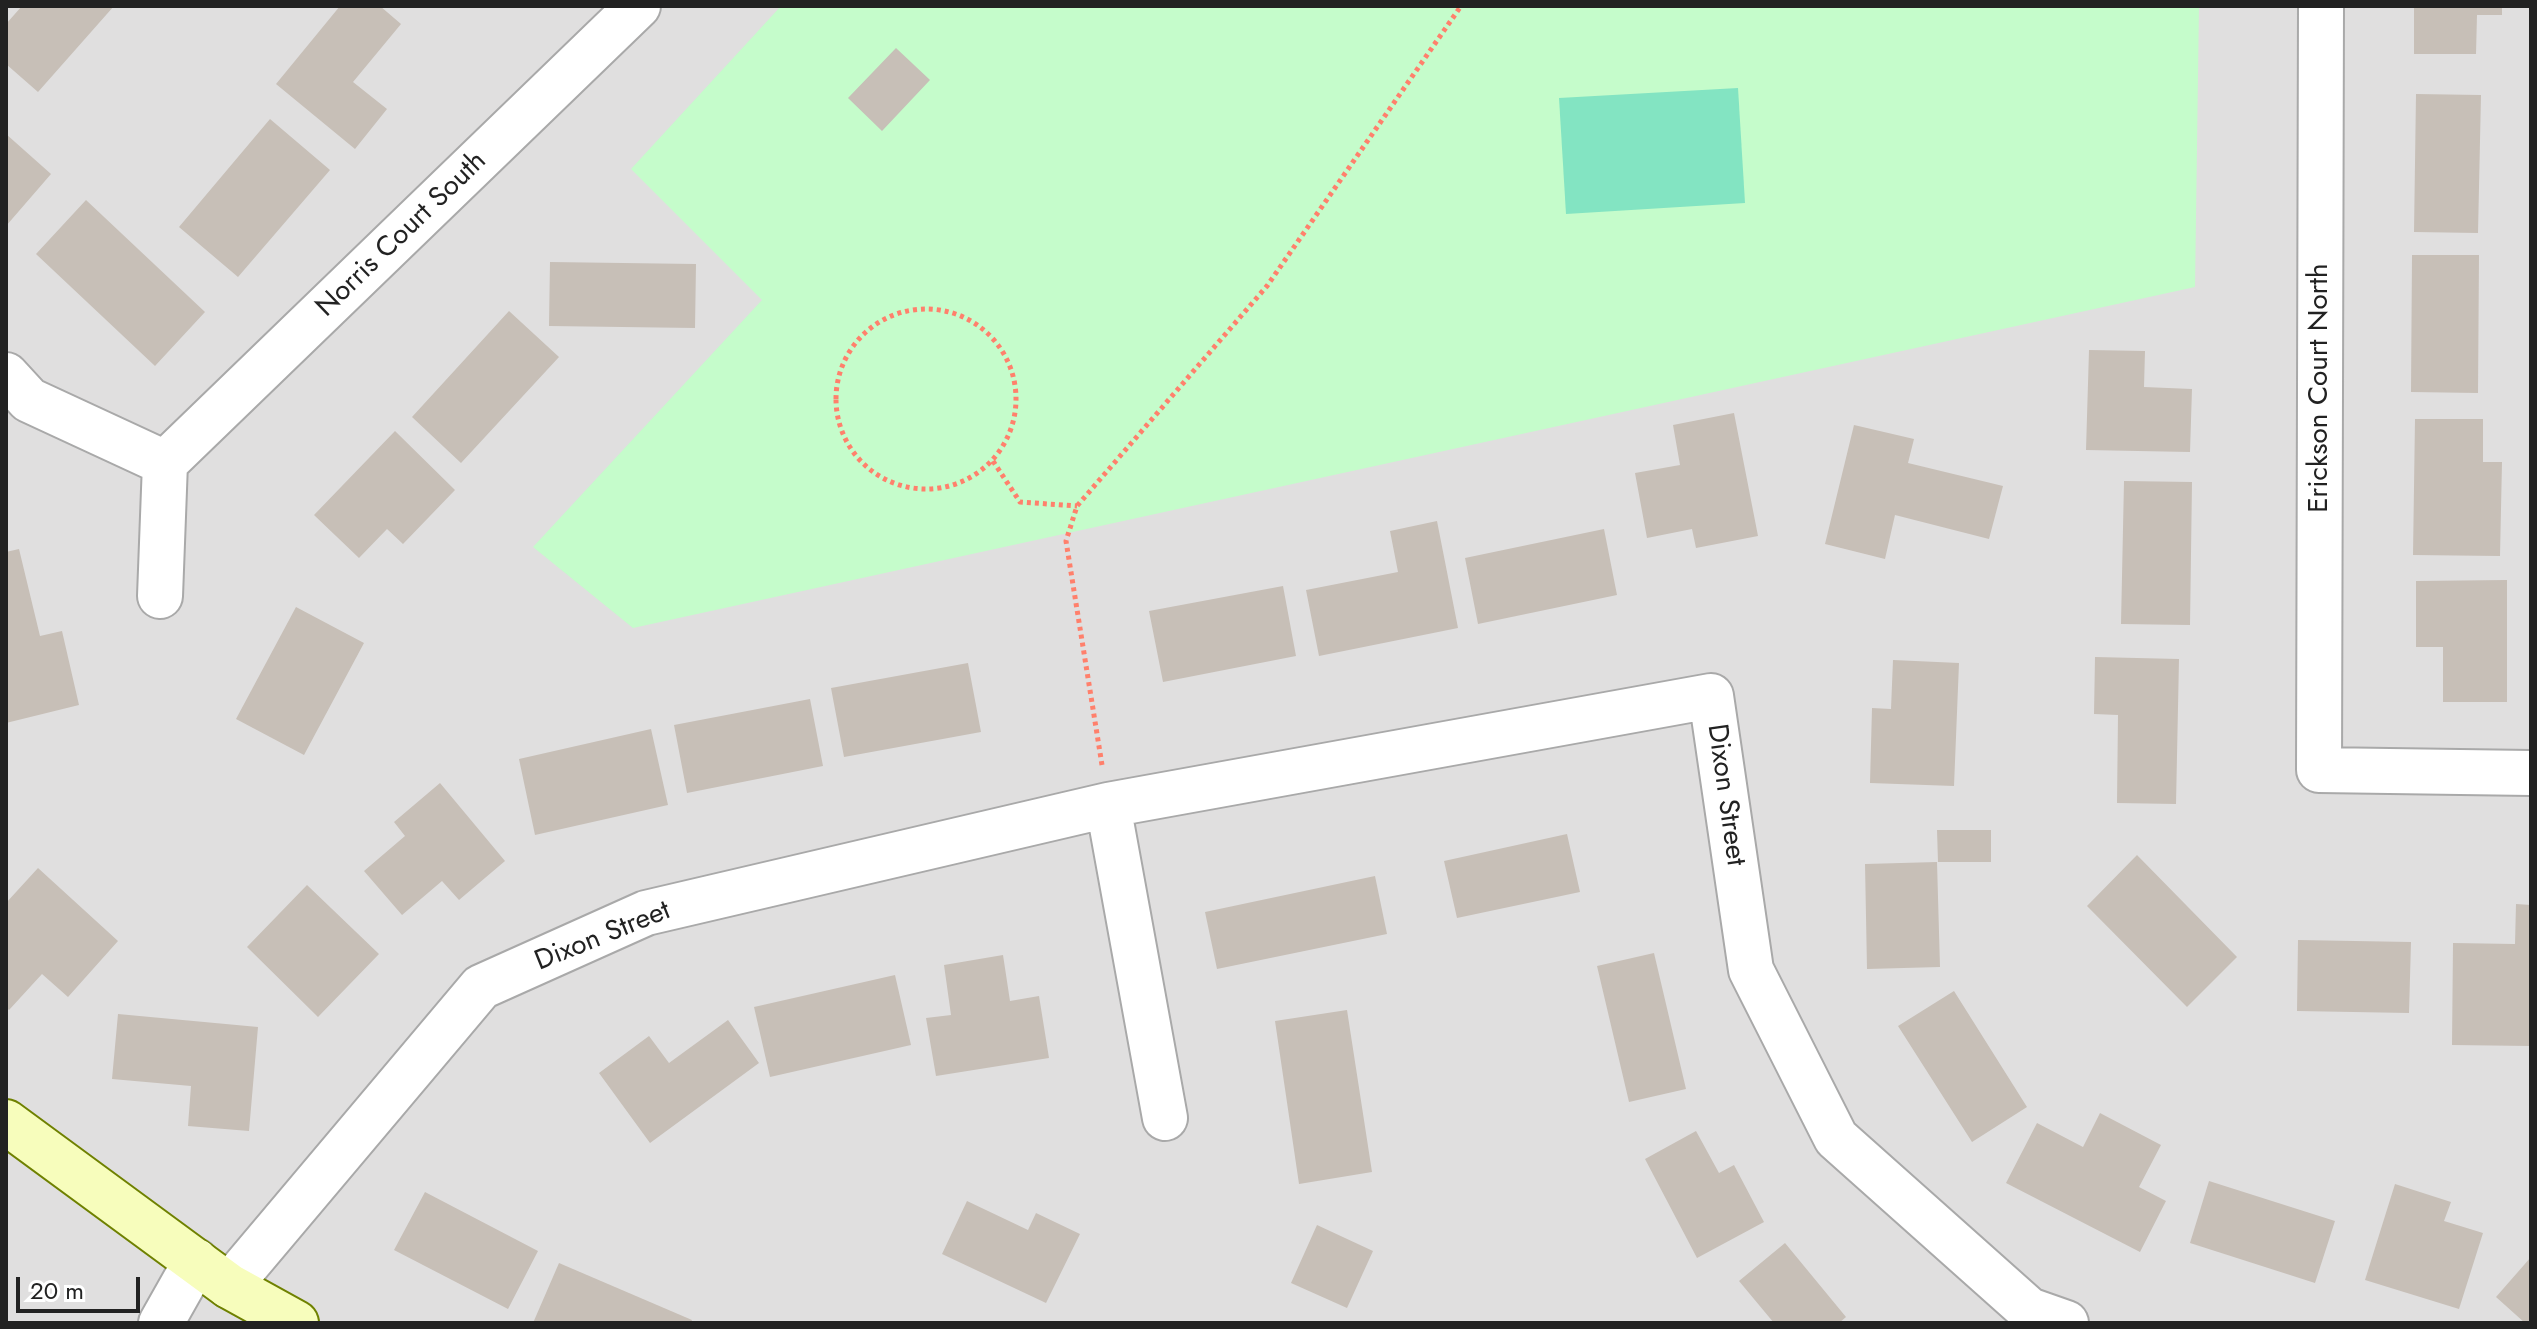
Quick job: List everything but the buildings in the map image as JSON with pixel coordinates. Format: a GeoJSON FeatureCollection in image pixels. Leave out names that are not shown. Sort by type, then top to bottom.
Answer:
{"type":"FeatureCollection","features":[{"type":"Feature","properties":{"kind":"street","name":"Norris Court South"},"geometry":{"type":"LineString","coordinates":[[165,463],[638,6]]}},
{"type":"Feature","properties":{"kind":"street","name":"Erickson Court North"},"geometry":{"type":"LineString","coordinates":[[2321,6],[2319,770],[2531,773]]}},
{"type":"Feature","properties":{"kind":"street"},"geometry":{"type":"LineString","coordinates":[[6,375],[29,400],[165,463],[160,596]]}},
{"type":"Feature","properties":{"kind":"street","name":"Dixon Street"},"geometry":{"type":"LineString","coordinates":[[161,1323],[213,1274],[481,987],[646,913],[1108,805],[1711,696],[1751,970],[1836,1138],[2029,1310],[2066,1323]]}},
{"type":"Feature","properties":{"kind":"street"},"geometry":{"type":"LineString","coordinates":[[1108,805],[1165,1118]]}},
{"type":"Feature","properties":{"kind":"street"},"geometry":{"type":"LineString","coordinates":[[6,1122],[213,1274],[296,1323]]}},
{"type":"Feature","properties":{"kind":"path"},"geometry":{"type":"LineString","coordinates":[[1108,805],[1066,541],[1077,506],[1267,286],[1461,6]]}},
{"type":"Feature","properties":{"kind":"path"},"geometry":{"type":"LineString","coordinates":[[928,308],[968,318],[996,342],[1007,358],[1016,388],[1013,423],[993,461],[974,476],[945,488],[916,490],[875,475],[851,451],[838,423],[837,378],[856,341],[884,318],[928,308]]}},
{"type":"Feature","properties":{"kind":"path"},"geometry":{"type":"LineString","coordinates":[[993,461],[1020,502],[1077,506]]}},
{"type":"Feature","properties":{"kind":"shaded area"},"geometry":{"type":"Polygon","coordinates":[[[6,6],[2531,6],[2531,1323],[6,1323],[6,6]]]}},
{"type":"Feature","properties":{"kind":"green space"},"geometry":{"type":"Polygon","coordinates":[[[781,6],[2199,6],[2195,287],[633,628],[533,547],[762,300],[631,169],[781,6]]]}},
{"type":"Feature","properties":{"kind":"green space"},"geometry":{"type":"Polygon","coordinates":[[[1738,88],[1745,203],[1566,214],[1559,98],[1738,88]]]}}]}
